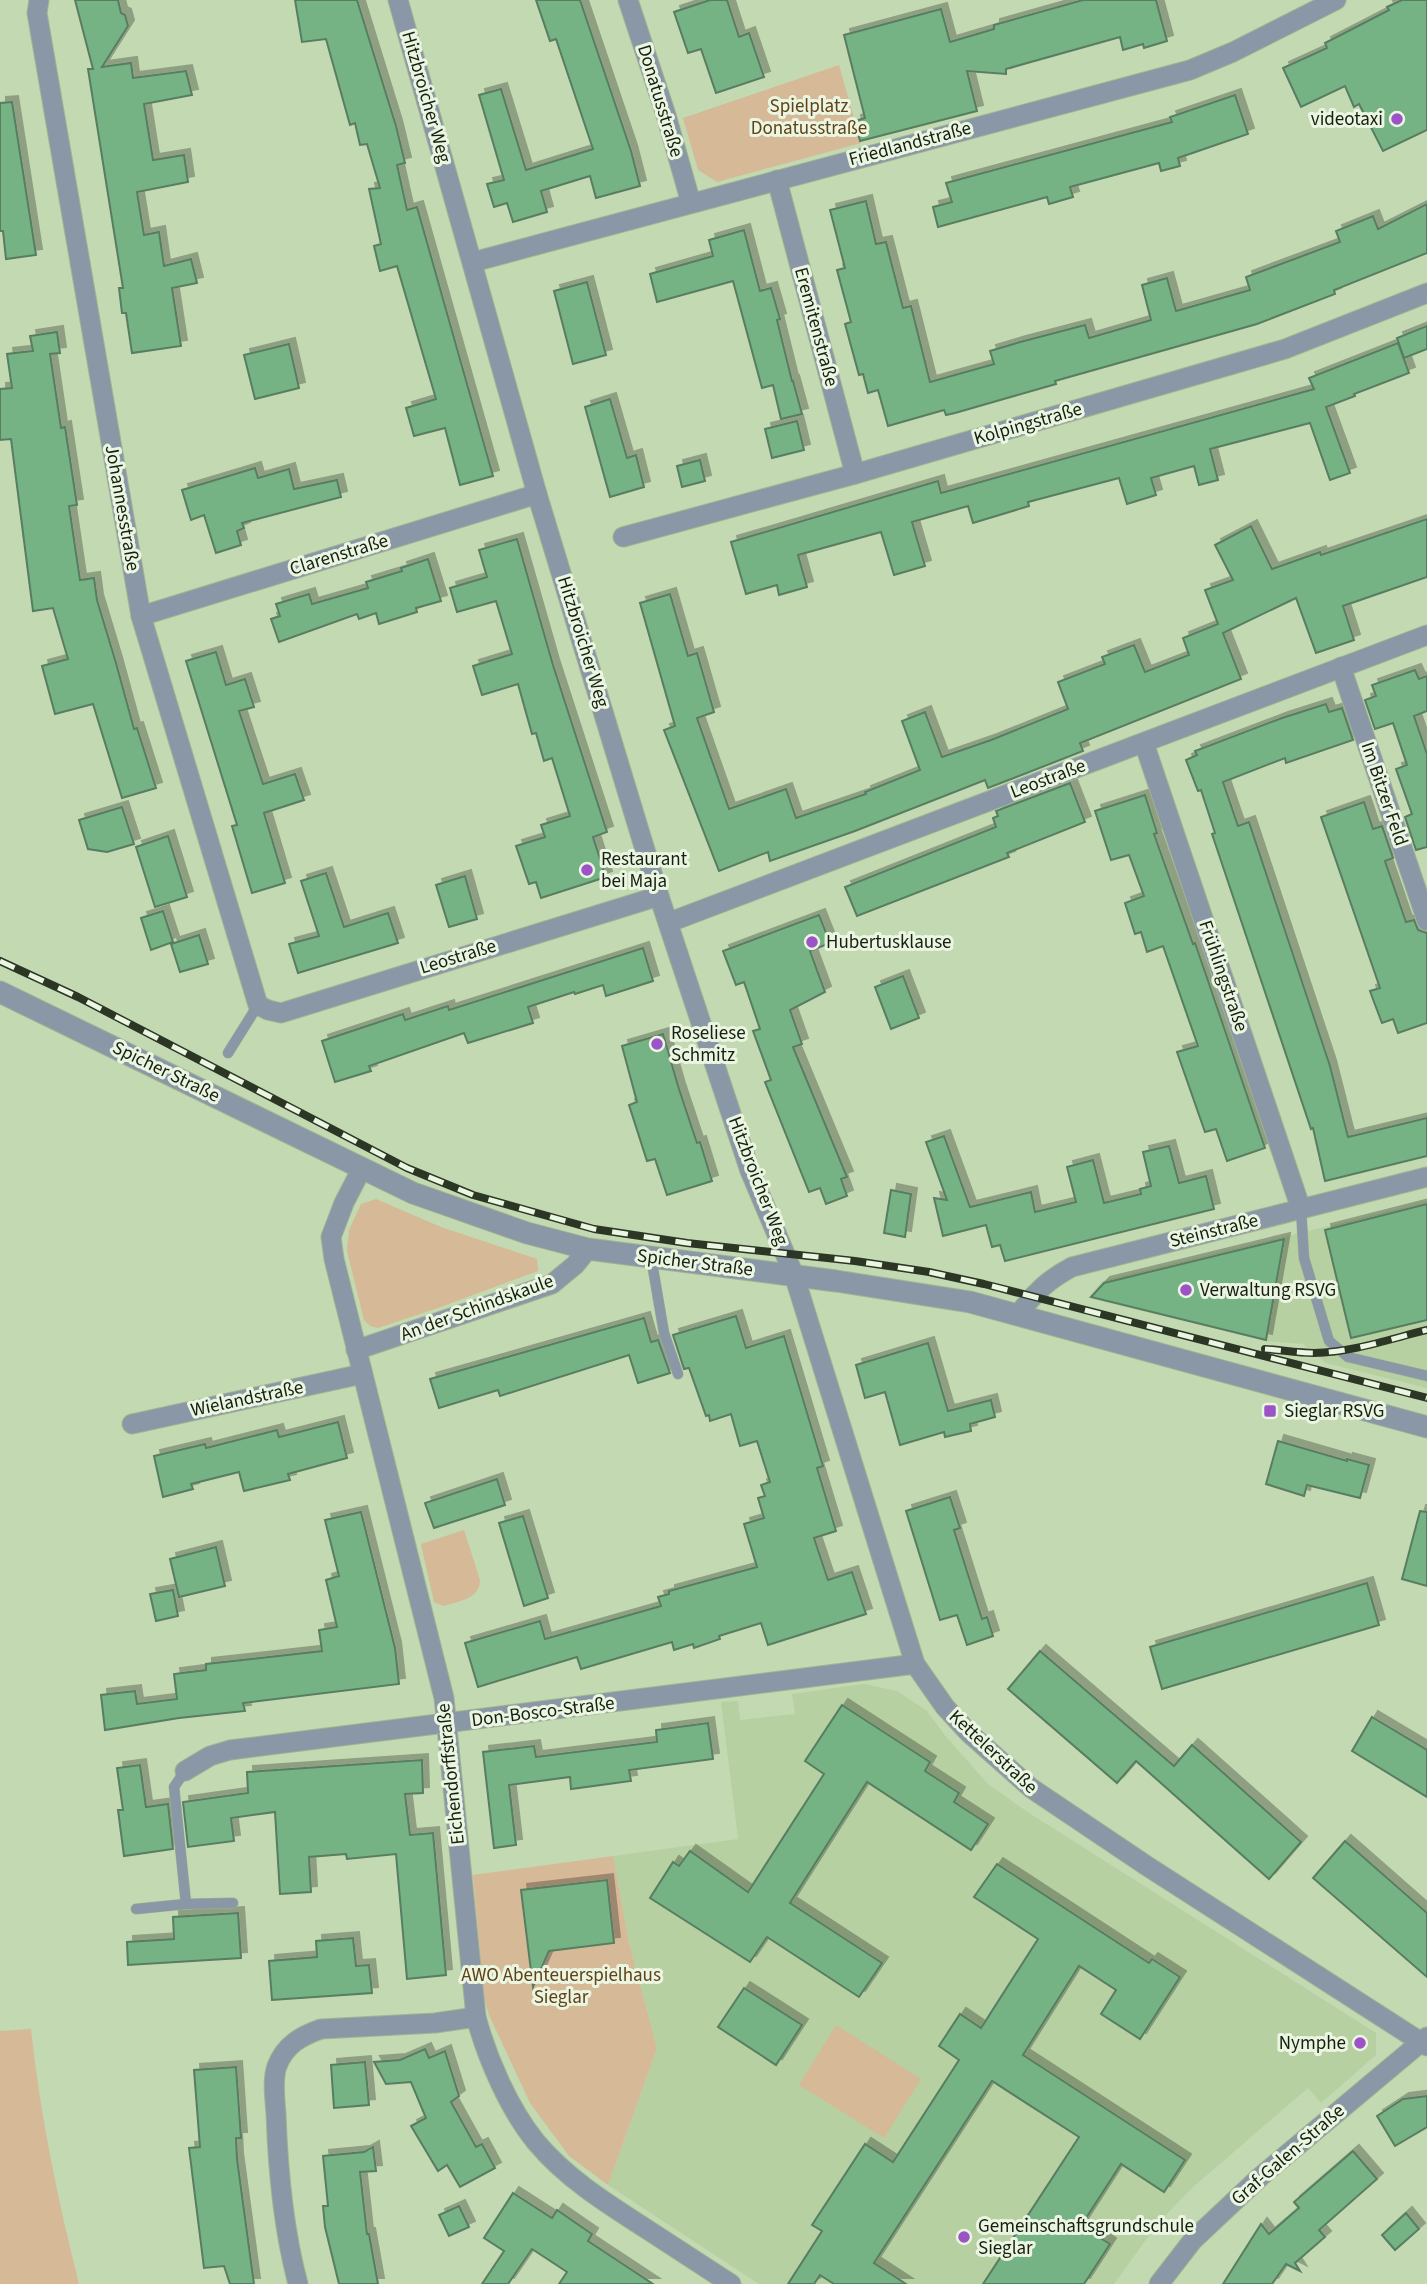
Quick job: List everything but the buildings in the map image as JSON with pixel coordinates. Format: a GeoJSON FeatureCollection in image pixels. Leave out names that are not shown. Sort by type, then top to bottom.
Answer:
{"type":"FeatureCollection","features":[{"type":"Feature","properties":{"kind":"street","name":"Johannesstraße"},"geometry":{"type":"LineString","coordinates":[[39,0],[37,13],[141,617],[258,1005]]}},
{"type":"Feature","properties":{"kind":"street","name":"Hitzbroicher Weg"},"geometry":{"type":"LineString","coordinates":[[398,0],[537,494],[660,896],[750,1171],[794,1276]]}},
{"type":"Feature","properties":{"kind":"street","name":"Donatusstraße"},"geometry":{"type":"LineString","coordinates":[[628,0],[667,115],[691,203]]}},
{"type":"Feature","properties":{"kind":"street","name":"Friedlandstraße"},"geometry":{"type":"LineString","coordinates":[[473,262],[1190,70],[1233,52],[1336,0]]}},
{"type":"Feature","properties":{"kind":"street","name":"Eremitenstraße"},"geometry":{"type":"LineString","coordinates":[[777,180],[855,474]]}},
{"type":"Feature","properties":{"kind":"street","name":"Kolpingstraße"},"geometry":{"type":"LineString","coordinates":[[623,537],[855,474],[1285,349],[1427,293]]}},
{"type":"Feature","properties":{"kind":"street","name":"Clarenstraße"},"geometry":{"type":"LineString","coordinates":[[141,617],[537,494]]}},
{"type":"Feature","properties":{"kind":"street","name":"Leostraße"},"geometry":{"type":"LineString","coordinates":[[670,922],[1427,635]]}},
{"type":"Feature","properties":{"kind":"street","name":"Im Bitzer Feld"},"geometry":{"type":"LineString","coordinates":[[1341,667],[1427,921]]}},
{"type":"Feature","properties":{"kind":"street","name":"Frühlingstraße"},"geometry":{"type":"LineString","coordinates":[[1144,743],[1301,1209]]}},
{"type":"Feature","properties":{"kind":"street","name":"Leostraße"},"geometry":{"type":"LineString","coordinates":[[258,1005],[281,1013],[660,896]]}},
{"type":"Feature","properties":{"kind":"street","name":"Spicher Straße"},"geometry":{"type":"LineString","coordinates":[[0,992],[414,1193],[527,1233],[587,1249],[970,1302],[1427,1427]]}},
{"type":"Feature","properties":{"kind":"street","name":"Eichendorffstraße"},"geometry":{"type":"LineString","coordinates":[[362,1168],[331,1237],[334,1259],[431,1645],[448,1724],[476,2017],[484,2044],[523,2124],[560,2167],[598,2198],[731,2284]]}},
{"type":"Feature","properties":{"kind":"street","name":"Steinstraße"},"geometry":{"type":"LineString","coordinates":[[1018,1315],[1040,1288],[1054,1276],[1072,1267],[1427,1177]]}},
{"type":"Feature","properties":{"kind":"street","name":"An der Schindskaule"},"geometry":{"type":"LineString","coordinates":[[356,1350],[552,1284],[575,1265],[587,1249]]}},
{"type":"Feature","properties":{"kind":"street","name":"Kettelerstraße"},"geometry":{"type":"LineString","coordinates":[[794,1276],[915,1664],[945,1707],[969,1733],[1031,1788],[1067,1814],[1318,1977],[1425,2042]]}},
{"type":"Feature","properties":{"kind":"street","name":"Wielandstraße"},"geometry":{"type":"LineString","coordinates":[[132,1424],[362,1374]]}},
{"type":"Feature","properties":{"kind":"street","name":"Don-Bosco-Straße"},"geometry":{"type":"LineString","coordinates":[[185,1772],[210,1756],[230,1750],[915,1664]]}},
{"type":"Feature","properties":{"kind":"street"},"geometry":{"type":"LineString","coordinates":[[299,2284],[285,2225],[278,2175],[275,2071],[284,2053],[305,2034],[321,2029],[436,2023],[476,2017]]}},
{"type":"Feature","properties":{"kind":"street","name":"Graf-Galen-Straße"},"geometry":{"type":"LineString","coordinates":[[1160,2284],[1193,2240],[1251,2186],[1339,2109],[1425,2042]]}},
{"type":"Feature","properties":{"kind":"lane"},"geometry":{"type":"LineString","coordinates":[[228,1054],[258,1005]]}},
{"type":"Feature","properties":{"kind":"lane"},"geometry":{"type":"LineString","coordinates":[[1301,1209],[1304,1258],[1329,1340],[1348,1357],[1427,1376]]}},
{"type":"Feature","properties":{"kind":"lane"},"geometry":{"type":"LineString","coordinates":[[651,1257],[664,1333],[678,1374]]}},
{"type":"Feature","properties":{"kind":"lane","name":"Don-Bosco-Straße"},"geometry":{"type":"LineString","coordinates":[[185,1772],[174,1787],[186,1904]]}},
{"type":"Feature","properties":{"kind":"lane"},"geometry":{"type":"LineString","coordinates":[[136,1909],[233,1903]]}},
{"type":"Feature","properties":{"kind":"shaded area"},"geometry":{"type":"Polygon","coordinates":[[[1427,1202],[1427,1388],[1326,1363],[1303,1344],[1266,1341],[1088,1298],[1102,1281],[1427,1202]]]}},
{"type":"Feature","properties":{"kind":"shaded area"},"geometry":{"type":"Polygon","coordinates":[[[864,1684],[897,1691],[927,1711],[988,1784],[1029,1813],[1376,2033],[1376,2055],[1321,2103],[1308,2088],[1192,2188],[1158,2223],[1114,2284],[759,2284],[608,2185],[657,2048],[629,1943],[613,1856],[738,1839],[721,1702],[738,1701],[740,1720],[795,1714],[792,1694],[864,1684]]]}},
{"type":"Feature","properties":{"kind":"green space","name":"Spielplatz Donatusstraße"},"geometry":{"type":"Polygon","coordinates":[[[839,65],[861,143],[717,182],[698,170],[683,118],[839,65]]]}},
{"type":"Feature","properties":{"kind":"green space"},"geometry":{"type":"Polygon","coordinates":[[[376,1199],[441,1227],[537,1259],[538,1271],[378,1328],[370,1326],[364,1320],[347,1251],[349,1230],[361,1204],[376,1199]]]}},
{"type":"Feature","properties":{"kind":"green space"},"geometry":{"type":"Polygon","coordinates":[[[464,1530],[480,1580],[479,1586],[468,1598],[444,1606],[434,1602],[421,1544],[464,1530]]]}},
{"type":"Feature","properties":{"kind":"green space","name":"AWO Abenteuerspielhaus Sieglar"},"geometry":{"type":"Polygon","coordinates":[[[613,1856],[629,1943],[657,2048],[608,2185],[569,2156],[530,2103],[489,2015],[484,1998],[473,1875],[613,1856]]]}},
{"type":"Feature","properties":{"kind":"green space"},"geometry":{"type":"Polygon","coordinates":[[[836,2025],[921,2079],[884,2138],[799,2085],[836,2025]]]}},
{"type":"Feature","properties":{"kind":"green space"},"geometry":{"type":"Polygon","coordinates":[[[31,2029],[50,2157],[79,2284],[0,2284],[0,2031],[31,2029]]]}},
{"type":"Feature","properties":{"kind":"railway"},"geometry":{"type":"LineString","coordinates":[[0,961],[78,997],[407,1168],[473,1195],[594,1229],[929,1272],[1427,1398]]}},
{"type":"Feature","properties":{"kind":"railway"},"geometry":{"type":"LineString","coordinates":[[1265,1349],[1329,1352],[1427,1330]]}},
{"type":"Feature","properties":{"kind":"place","name":"videotaxi"},"geometry":{"type":"Point","coordinates":[1397,119]}},
{"type":"Feature","properties":{"kind":"place","name":"Restaurant bei Maja"},"geometry":{"type":"Point","coordinates":[587,870]}},
{"type":"Feature","properties":{"kind":"place","name":"Hubertusklause"},"geometry":{"type":"Point","coordinates":[812,942]}},
{"type":"Feature","properties":{"kind":"place","name":"Roseliese Schmitz"},"geometry":{"type":"Point","coordinates":[657,1044]}},
{"type":"Feature","properties":{"kind":"place","name":"Verwaltung RSVG"},"geometry":{"type":"Point","coordinates":[1186,1290]}},
{"type":"Feature","properties":{"kind":"place","name":"Sieglar RSVG"},"geometry":{"type":"Point","coordinates":[1270,1411]}},
{"type":"Feature","properties":{"kind":"place","name":"Nymphe"},"geometry":{"type":"Point","coordinates":[1360,2043]}},
{"type":"Feature","properties":{"kind":"place","name":"Gemeinschaftsgrundschule Sieglar"},"geometry":{"type":"Point","coordinates":[964,2237]}}]}
